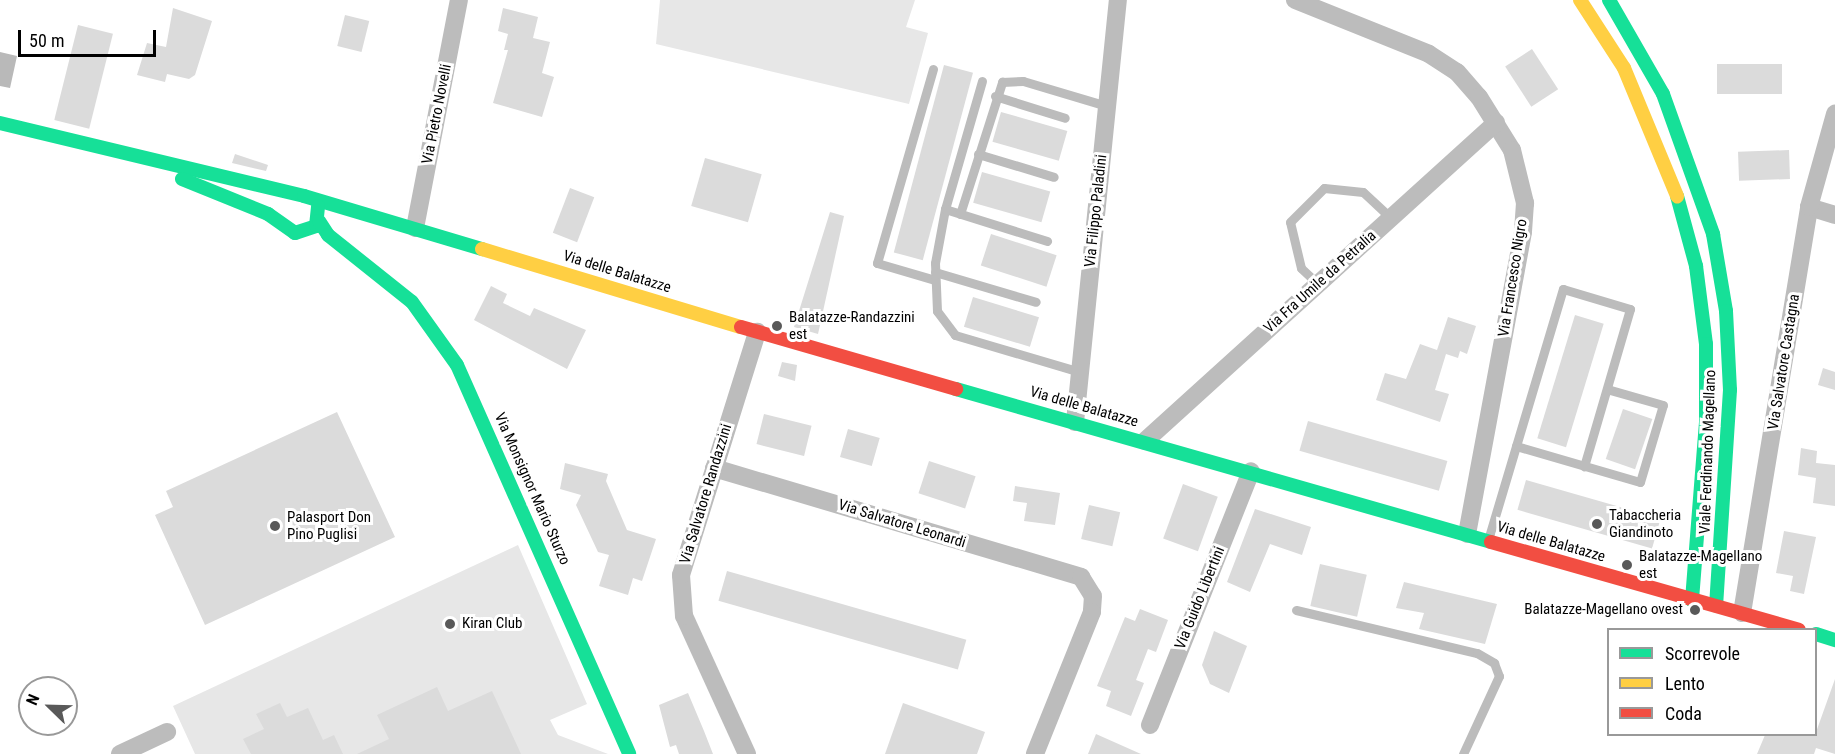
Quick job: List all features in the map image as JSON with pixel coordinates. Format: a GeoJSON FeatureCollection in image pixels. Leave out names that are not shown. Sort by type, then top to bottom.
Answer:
{"type":"FeatureCollection","features":[{"type":"Feature","properties":{"kind":"street","name":"Via Pietro Novelli"},"geometry":{"type":"LineString","coordinates":[[415,228],[459,0]]}},
{"type":"Feature","properties":{"kind":"street","name":"Via Filippo Paladini"},"geometry":{"type":"LineString","coordinates":[[1075,422],[1118,0]]}},
{"type":"Feature","properties":{"kind":"street","name":"Via Francesco Nigro"},"geometry":{"type":"LineString","coordinates":[[1295,0],[1429,54],[1457,72],[1496,123],[1520,176],[1523,232],[1467,534]]}},
{"type":"Feature","properties":{"kind":"street","name":"Viale Ferdinando Magellano"},"geometry":{"type":"LineString","coordinates":[[1580,0],[1623,68],[1655,136],[1679,200],[1696,266],[1706,344],[1706,422],[1692,600]]}},
{"type":"Feature","properties":{"kind":"street","name":"Viale Ferdinando Magellano"},"geometry":{"type":"LineString","coordinates":[[1610,0],[1663,94],[1713,234],[1726,311],[1730,390],[1716,606]]}},
{"type":"Feature","properties":{"kind":"street","name":"Via Salvatore Castagna"},"geometry":{"type":"LineString","coordinates":[[1742,613],[1809,207],[1835,114]]}},
{"type":"Feature","properties":{"kind":"street"},"geometry":{"type":"LineString","coordinates":[[0,123],[304,196],[361,214]]}},
{"type":"Feature","properties":{"kind":"street","name":"Via Fra Umile da Petralia"},"geometry":{"type":"LineString","coordinates":[[1145,441],[1496,123]]}},
{"type":"Feature","properties":{"kind":"street"},"geometry":{"type":"LineString","coordinates":[[114,151],[268,214],[301,234],[365,265]]}},
{"type":"Feature","properties":{"kind":"street"},"geometry":{"type":"LineString","coordinates":[[304,196],[328,235],[365,265]]}},
{"type":"Feature","properties":{"kind":"street"},"geometry":{"type":"LineString","coordinates":[[286,226],[285,204],[304,196]]}},
{"type":"Feature","properties":{"kind":"street"},"geometry":{"type":"LineString","coordinates":[[1809,207],[1835,215]]}},
{"type":"Feature","properties":{"kind":"street","name":"Via delle Balatazze"},"geometry":{"type":"LineString","coordinates":[[361,214],[415,228],[757,332],[1251,471],[1792,628]]}},
{"type":"Feature","properties":{"kind":"street"},"geometry":{"type":"LineString","coordinates":[[301,234],[319,219],[361,214]]}},
{"type":"Feature","properties":{"kind":"street","name":"Via Monsignor Mario Sturzo"},"geometry":{"type":"LineString","coordinates":[[365,265],[412,302],[457,364],[629,754]]}},
{"type":"Feature","properties":{"kind":"street","name":"Via Salvatore Randazzini"},"geometry":{"type":"LineString","coordinates":[[747,754],[681,599],[681,575],[757,332]]}},
{"type":"Feature","properties":{"kind":"street","name":"Via Salvatore Leonardi"},"geometry":{"type":"LineString","coordinates":[[714,468],[1081,577],[1093,596],[1092,612],[1035,754]]}},
{"type":"Feature","properties":{"kind":"street","name":"Via Guido Libertini"},"geometry":{"type":"LineString","coordinates":[[1149,725],[1251,471]]}},
{"type":"Feature","properties":{"kind":"street"},"geometry":{"type":"LineString","coordinates":[[1817,635],[1835,640]]}},
{"type":"Feature","properties":{"kind":"street"},"geometry":{"type":"LineString","coordinates":[[120,754],[167,732]]}},
{"type":"Feature","properties":{"kind":"lane"},"geometry":{"type":"LineString","coordinates":[[933,69],[877,263],[1036,302]]}},
{"type":"Feature","properties":{"kind":"lane"},"geometry":{"type":"LineString","coordinates":[[960,214],[995,96],[1002,82],[1010,79],[1107,106]]}},
{"type":"Feature","properties":{"kind":"lane"},"geometry":{"type":"LineString","coordinates":[[982,81],[945,209],[935,276],[937,311],[955,335],[1080,372]]}},
{"type":"Feature","properties":{"kind":"lane"},"geometry":{"type":"LineString","coordinates":[[995,96],[1065,118]]}},
{"type":"Feature","properties":{"kind":"lane"},"geometry":{"type":"LineString","coordinates":[[978,154],[1054,177]]}},
{"type":"Feature","properties":{"kind":"lane"},"geometry":{"type":"LineString","coordinates":[[1318,284],[1301,268],[1290,222],[1324,188],[1364,192],[1391,218]]}},
{"type":"Feature","properties":{"kind":"lane"},"geometry":{"type":"LineString","coordinates":[[945,209],[1047,241]]}},
{"type":"Feature","properties":{"kind":"lane"},"geometry":{"type":"LineString","coordinates":[[1488,540],[1563,289],[1630,309],[1584,466]]}},
{"type":"Feature","properties":{"kind":"lane"},"geometry":{"type":"LineString","coordinates":[[1516,446],[1640,482],[1662,405],[1607,389]]}},
{"type":"Feature","properties":{"kind":"lane"},"geometry":{"type":"LineString","coordinates":[[1296,610],[1477,653],[1494,663],[1499,676],[1463,754]]}},
{"type":"Feature","properties":{"kind":"shaded area"},"geometry":{"type":"Polygon","coordinates":[[[660,0],[915,0],[906,27],[928,33],[909,104],[656,44],[660,0]]]}},
{"type":"Feature","properties":{"kind":"shaded area"},"geometry":{"type":"Polygon","coordinates":[[[0,52],[17,56],[10,88],[0,86],[0,52]]]}},
{"type":"Feature","properties":{"kind":"shaded area","name":"Kiran Club"},"geometry":{"type":"Polygon","coordinates":[[[518,545],[587,704],[550,720],[558,735],[608,754],[195,754],[173,706],[518,545]]]}},
{"type":"Feature","properties":{"kind":"building"},"geometry":{"type":"Polygon","coordinates":[[[173,8],[212,21],[195,75],[189,79],[167,74],[165,82],[137,75],[147,43],[166,47],[173,8]]]}},
{"type":"Feature","properties":{"kind":"building"},"geometry":{"type":"Polygon","coordinates":[[[503,8],[538,17],[533,38],[550,42],[542,73],[554,77],[542,117],[493,103],[508,50],[504,50],[508,34],[498,31],[503,8]]]}},
{"type":"Feature","properties":{"kind":"building"},"geometry":{"type":"Polygon","coordinates":[[[345,15],[369,21],[362,52],[337,46],[345,15]]]}},
{"type":"Feature","properties":{"kind":"building"},"geometry":{"type":"Polygon","coordinates":[[[78,25],[113,34],[89,129],[54,120],[78,25]]]}},
{"type":"Feature","properties":{"kind":"building"},"geometry":{"type":"Polygon","coordinates":[[[1532,49],[1558,89],[1531,107],[1505,66],[1532,49]]]}},
{"type":"Feature","properties":{"kind":"building"},"geometry":{"type":"Polygon","coordinates":[[[1717,64],[1782,64],[1782,94],[1717,94],[1717,64]]]}},
{"type":"Feature","properties":{"kind":"building"},"geometry":{"type":"Polygon","coordinates":[[[944,65],[973,73],[923,260],[894,252],[944,65]]]}},
{"type":"Feature","properties":{"kind":"building"},"geometry":{"type":"Polygon","coordinates":[[[1001,112],[1067,131],[1059,161],[992,142],[1001,112]]]}},
{"type":"Feature","properties":{"kind":"building"},"geometry":{"type":"Polygon","coordinates":[[[1789,150],[1790,179],[1739,181],[1738,152],[1789,150]]]}},
{"type":"Feature","properties":{"kind":"building"},"geometry":{"type":"Polygon","coordinates":[[[235,154],[268,165],[266,171],[232,163],[235,154]]]}},
{"type":"Feature","properties":{"kind":"building"},"geometry":{"type":"Polygon","coordinates":[[[705,158],[762,174],[748,222],[691,206],[705,158]]]}},
{"type":"Feature","properties":{"kind":"building"},"geometry":{"type":"Polygon","coordinates":[[[982,172],[1050,192],[1041,222],[973,203],[982,172]]]}},
{"type":"Feature","properties":{"kind":"building"},"geometry":{"type":"Polygon","coordinates":[[[570,188],[594,197],[577,242],[553,233],[570,188]]]}},
{"type":"Feature","properties":{"kind":"building"},"geometry":{"type":"Polygon","coordinates":[[[830,212],[844,216],[818,334],[794,327],[830,212]]]}},
{"type":"Feature","properties":{"kind":"building"},"geometry":{"type":"Polygon","coordinates":[[[991,234],[1057,255],[1046,287],[981,265],[991,234]]]}},
{"type":"Feature","properties":{"kind":"building"},"geometry":{"type":"Polygon","coordinates":[[[491,286],[507,294],[503,303],[530,316],[534,308],[586,330],[567,369],[474,320],[491,286]]]}},
{"type":"Feature","properties":{"kind":"building"},"geometry":{"type":"Polygon","coordinates":[[[973,297],[1039,317],[1030,347],[964,327],[973,297]]]}},
{"type":"Feature","properties":{"kind":"building"},"geometry":{"type":"Polygon","coordinates":[[[1575,315],[1604,324],[1566,447],[1537,438],[1575,315]]]}},
{"type":"Feature","properties":{"kind":"building"},"geometry":{"type":"Polygon","coordinates":[[[1448,317],[1476,326],[1467,354],[1460,351],[1458,358],[1446,354],[1435,390],[1449,394],[1440,422],[1376,400],[1385,373],[1406,379],[1420,344],[1437,350],[1448,317]]]}},
{"type":"Feature","properties":{"kind":"building"},"geometry":{"type":"Polygon","coordinates":[[[782,362],[797,365],[795,381],[778,376],[782,362]]]}},
{"type":"Feature","properties":{"kind":"building"},"geometry":{"type":"Polygon","coordinates":[[[1823,368],[1835,372],[1835,390],[1818,385],[1823,368]]]}},
{"type":"Feature","properties":{"kind":"building"},"geometry":{"type":"Polygon","coordinates":[[[1623,409],[1652,419],[1635,469],[1606,459],[1623,409]]]}},
{"type":"Feature","properties":{"kind":"building","name":"Palasport Don Pino Puglisi"},"geometry":{"type":"Polygon","coordinates":[[[337,412],[395,537],[205,625],[155,515],[173,507],[166,491],[337,412]]]}},
{"type":"Feature","properties":{"kind":"building"},"geometry":{"type":"Polygon","coordinates":[[[764,414],[812,426],[804,456],[757,444],[764,414]]]}},
{"type":"Feature","properties":{"kind":"building"},"geometry":{"type":"Polygon","coordinates":[[[1308,421],[1447,461],[1439,491],[1299,451],[1308,421]]]}},
{"type":"Feature","properties":{"kind":"building"},"geometry":{"type":"Polygon","coordinates":[[[848,429],[880,438],[872,466],[840,457],[848,429]]]}},
{"type":"Feature","properties":{"kind":"building"},"geometry":{"type":"Polygon","coordinates":[[[1801,448],[1817,451],[1816,463],[1835,465],[1835,506],[1813,503],[1816,478],[1798,475],[1801,448]]]}},
{"type":"Feature","properties":{"kind":"building"},"geometry":{"type":"Polygon","coordinates":[[[929,461],[976,476],[965,508],[918,493],[929,461]]]}},
{"type":"Feature","properties":{"kind":"building"},"geometry":{"type":"Polygon","coordinates":[[[565,463],[608,474],[606,481],[627,530],[656,539],[642,581],[633,578],[628,595],[599,586],[609,555],[598,552],[576,505],[581,495],[560,489],[565,463]]]}},
{"type":"Feature","properties":{"kind":"building"},"geometry":{"type":"Polygon","coordinates":[[[1526,480],[1661,519],[1652,548],[1517,510],[1526,480]]]}},
{"type":"Feature","properties":{"kind":"building"},"geometry":{"type":"Polygon","coordinates":[[[1183,484],[1218,497],[1198,551],[1163,539],[1183,484]]]}},
{"type":"Feature","properties":{"kind":"building"},"geometry":{"type":"Polygon","coordinates":[[[1015,486],[1060,493],[1055,525],[1024,521],[1027,503],[1013,501],[1015,486]]]}},
{"type":"Feature","properties":{"kind":"building"},"geometry":{"type":"Polygon","coordinates":[[[1089,505],[1120,512],[1112,546],[1081,539],[1089,505]]]}},
{"type":"Feature","properties":{"kind":"building"},"geometry":{"type":"Polygon","coordinates":[[[1255,509],[1311,527],[1302,555],[1270,544],[1250,592],[1227,582],[1255,509]]]}},
{"type":"Feature","properties":{"kind":"building"},"geometry":{"type":"Polygon","coordinates":[[[1784,531],[1816,537],[1804,594],[1790,591],[1793,576],[1776,573],[1784,531]]]}},
{"type":"Feature","properties":{"kind":"building"},"geometry":{"type":"Polygon","coordinates":[[[1320,564],[1367,575],[1357,617],[1310,606],[1320,564]]]}},
{"type":"Feature","properties":{"kind":"building"},"geometry":{"type":"Polygon","coordinates":[[[727,571],[966,640],[958,669],[718,601],[727,571]]]}},
{"type":"Feature","properties":{"kind":"building"},"geometry":{"type":"Polygon","coordinates":[[[1404,582],[1497,604],[1485,644],[1419,629],[1424,613],[1396,608],[1404,582]]]}},
{"type":"Feature","properties":{"kind":"building"},"geometry":{"type":"Polygon","coordinates":[[[1140,609],[1168,620],[1156,652],[1148,649],[1136,680],[1144,683],[1131,716],[1106,706],[1111,691],[1097,686],[1125,617],[1135,621],[1140,609]]]}},
{"type":"Feature","properties":{"kind":"building"},"geometry":{"type":"Polygon","coordinates":[[[1214,631],[1247,646],[1229,693],[1210,684],[1202,665],[1214,631]]]}},
{"type":"Feature","properties":{"kind":"building"},"geometry":{"type":"Polygon","coordinates":[[[1835,679],[1835,754],[1816,748],[1814,754],[1757,754],[1765,736],[1817,736],[1817,729],[1835,679]]]}},
{"type":"Feature","properties":{"kind":"building"},"geometry":{"type":"Polygon","coordinates":[[[437,687],[448,711],[492,691],[521,754],[357,754],[389,739],[377,715],[437,687]]]}},
{"type":"Feature","properties":{"kind":"building"},"geometry":{"type":"Polygon","coordinates":[[[688,693],[713,754],[679,754],[676,745],[670,747],[659,705],[688,693]]]}},
{"type":"Feature","properties":{"kind":"building"},"geometry":{"type":"Polygon","coordinates":[[[280,703],[287,717],[308,708],[323,740],[334,735],[343,754],[251,754],[243,739],[264,729],[256,714],[280,703]]]}},
{"type":"Feature","properties":{"kind":"building"},"geometry":{"type":"Polygon","coordinates":[[[903,703],[985,732],[977,754],[885,754],[903,703]]]}},
{"type":"Feature","properties":{"kind":"building"},"geometry":{"type":"Polygon","coordinates":[[[1096,734],[1141,754],[1088,754],[1096,734]]]}},
{"type":"Feature","properties":{"kind":"traffic: fast"},"geometry":{"type":"LineString","coordinates":[[1609,0],[1663,94],[1713,234],[1726,311],[1730,390],[1716,606]]}},
{"type":"Feature","properties":{"kind":"traffic: fast"},"geometry":{"type":"LineString","coordinates":[[0,123],[304,196],[482,249]]}},
{"type":"Feature","properties":{"kind":"traffic: fast"},"geometry":{"type":"LineString","coordinates":[[182,179],[268,214],[295,233],[316,226],[318,206]]}},
{"type":"Feature","properties":{"kind":"traffic: fast"},"geometry":{"type":"LineString","coordinates":[[1677,196],[1696,266],[1706,344],[1706,422],[1692,600]]}},
{"type":"Feature","properties":{"kind":"traffic: fast"},"geometry":{"type":"LineString","coordinates":[[319,221],[328,235],[412,302],[457,365],[629,754]]}},
{"type":"Feature","properties":{"kind":"traffic: fast"},"geometry":{"type":"LineString","coordinates":[[956,389],[1491,542]]}},
{"type":"Feature","properties":{"kind":"traffic: fast"},"geometry":{"type":"LineString","coordinates":[[1817,634],[1835,640]]}},
{"type":"Feature","properties":{"kind":"traffic: slow"},"geometry":{"type":"LineString","coordinates":[[1580,0],[1624,68],[1677,196]]}},
{"type":"Feature","properties":{"kind":"traffic: slow"},"geometry":{"type":"LineString","coordinates":[[482,249],[741,327]]}},
{"type":"Feature","properties":{"kind":"traffic: jam"},"geometry":{"type":"LineString","coordinates":[[741,327],[956,389]]}},
{"type":"Feature","properties":{"kind":"traffic: jam"},"geometry":{"type":"LineString","coordinates":[[1491,542],[1792,628]]}},
{"type":"Feature","properties":{"kind":"place","name":"Balatazze-Randazzini est"},"geometry":{"type":"Point","coordinates":[777,326]}},
{"type":"Feature","properties":{"kind":"place","name":"Tabaccheria Giandinoto"},"geometry":{"type":"Point","coordinates":[1597,524]}},
{"type":"Feature","properties":{"kind":"place","name":"Palasport Don Pino Puglisi"},"geometry":{"type":"Point","coordinates":[275,526]}},
{"type":"Feature","properties":{"kind":"place","name":"Balatazze-Magellano est"},"geometry":{"type":"Point","coordinates":[1627,565]}},
{"type":"Feature","properties":{"kind":"place","name":"Balatazze-Magellano ovest"},"geometry":{"type":"Point","coordinates":[1695,610]}},
{"type":"Feature","properties":{"kind":"place","name":"Kiran Club"},"geometry":{"type":"Point","coordinates":[450,624]}}]}
